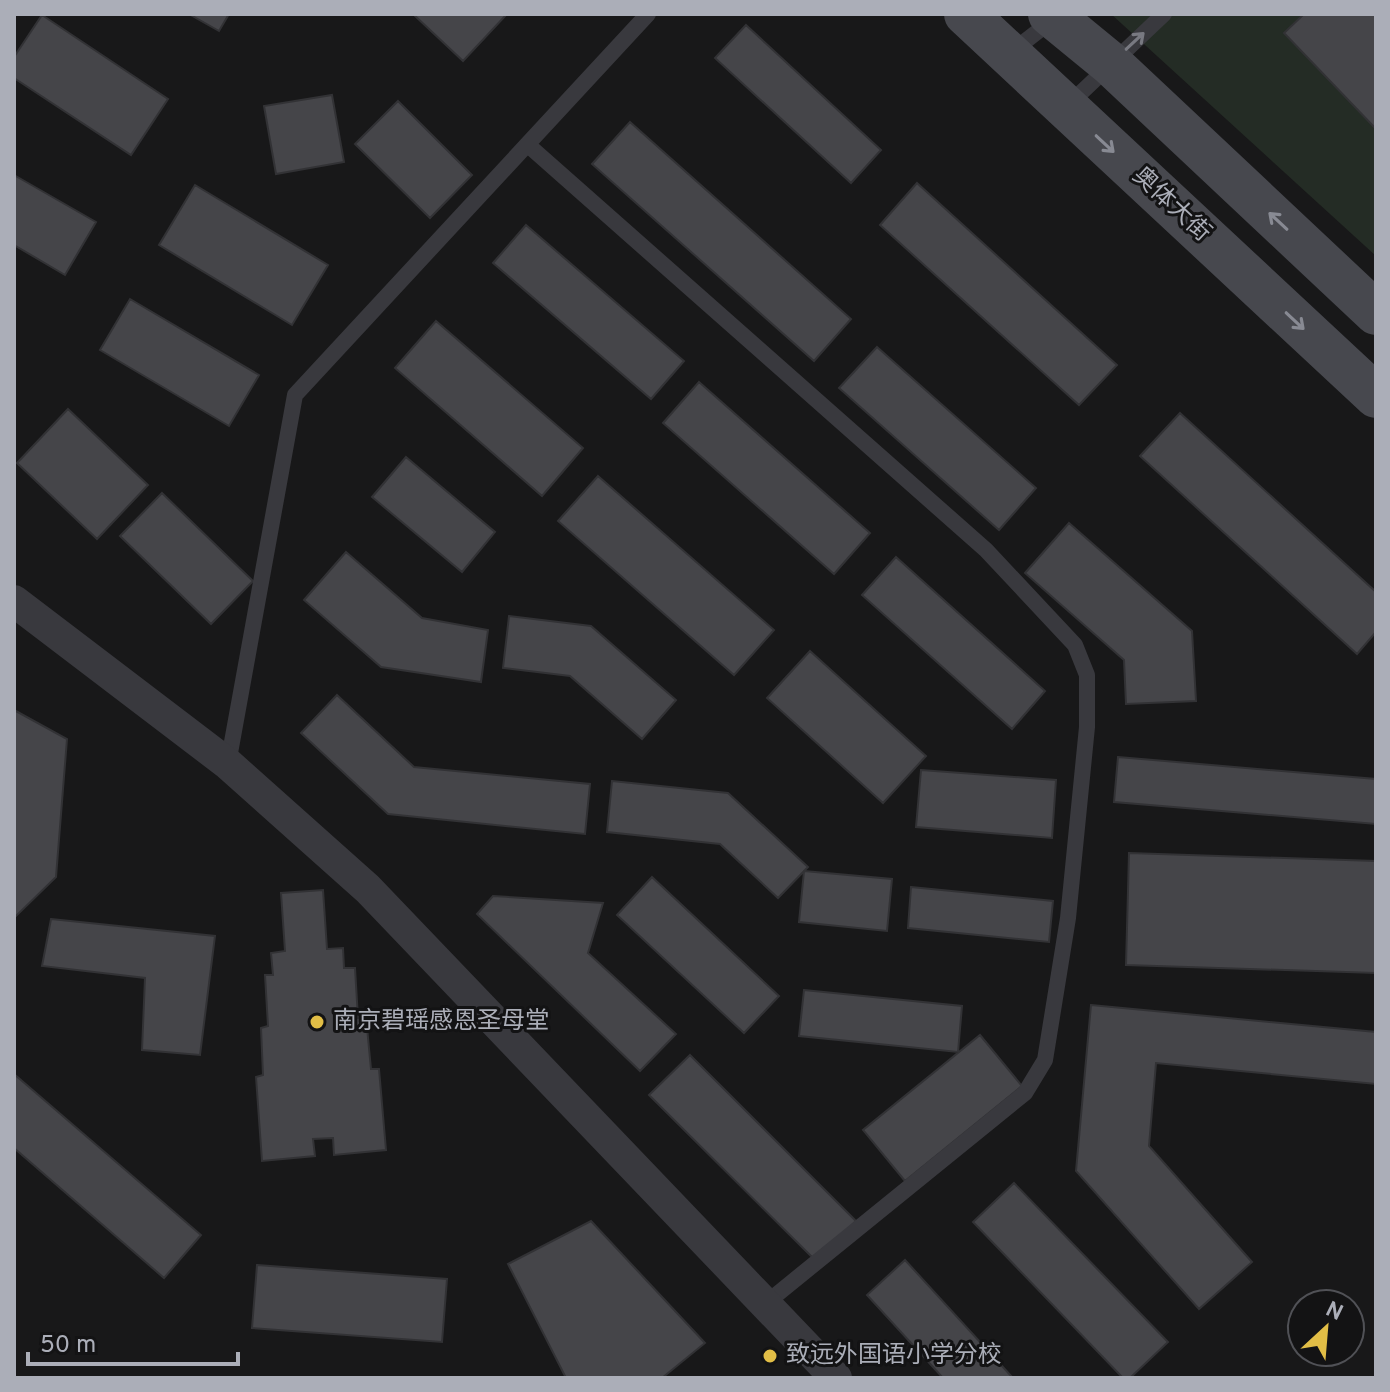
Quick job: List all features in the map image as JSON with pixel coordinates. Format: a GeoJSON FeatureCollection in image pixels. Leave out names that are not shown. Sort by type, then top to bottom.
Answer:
{"type":"FeatureCollection","features":[{"type":"Feature","properties":{"kind":"main road","name":"奥体大街"},"geometry":{"type":"LineString","coordinates":[[966,14],[1376,396]]}},
{"type":"Feature","properties":{"kind":"main road"},"geometry":{"type":"LineString","coordinates":[[1054,15],[1111,64],[1376,313]]}},
{"type":"Feature","properties":{"kind":"street"},"geometry":{"type":"LineString","coordinates":[[14,601],[228,764],[368,889],[836,1378]]}},
{"type":"Feature","properties":{"kind":"lane"},"geometry":{"type":"LineString","coordinates":[[228,764],[295,395],[648,14]]}},
{"type":"Feature","properties":{"kind":"lane"},"geometry":{"type":"LineString","coordinates":[[1066,107],[1164,14]]}},
{"type":"Feature","properties":{"kind":"lane"},"geometry":{"type":"LineString","coordinates":[[1009,54],[1054,15]]}},
{"type":"Feature","properties":{"kind":"lane"},"geometry":{"type":"LineString","coordinates":[[528,145],[986,550],[1075,645],[1087,675],[1087,727],[1068,918],[1045,1060],[1025,1093],[765,1304]]}},
{"type":"Feature","properties":{"kind":"shaded area"},"geometry":{"type":"Polygon","coordinates":[[[1111,14],[1376,14],[1376,256],[1111,14]]]}},
{"type":"Feature","properties":{"kind":"building"},"geometry":{"type":"Polygon","coordinates":[[[189,14],[229,14],[219,31],[189,14]]]}},
{"type":"Feature","properties":{"kind":"building"},"geometry":{"type":"Polygon","coordinates":[[[413,14],[507,14],[463,61],[413,14]]]}},
{"type":"Feature","properties":{"kind":"building"},"geometry":{"type":"Polygon","coordinates":[[[1304,14],[1376,14],[1376,129],[1284,33],[1304,14]]]}},
{"type":"Feature","properties":{"kind":"building"},"geometry":{"type":"Polygon","coordinates":[[[42,15],[168,99],[131,155],[14,78],[14,57],[42,15]]]}},
{"type":"Feature","properties":{"kind":"building"},"geometry":{"type":"Polygon","coordinates":[[[746,25],[881,150],[851,183],[715,58],[746,25]]]}},
{"type":"Feature","properties":{"kind":"building"},"geometry":{"type":"Polygon","coordinates":[[[332,95],[344,162],[276,174],[264,106],[332,95]]]}},
{"type":"Feature","properties":{"kind":"building"},"geometry":{"type":"Polygon","coordinates":[[[398,101],[472,175],[430,218],[355,144],[398,101]]]}},
{"type":"Feature","properties":{"kind":"building"},"geometry":{"type":"Polygon","coordinates":[[[630,122],[851,319],[814,361],[592,164],[630,122]]]}},
{"type":"Feature","properties":{"kind":"building"},"geometry":{"type":"Polygon","coordinates":[[[14,175],[96,222],[65,275],[14,245],[14,175]]]}},
{"type":"Feature","properties":{"kind":"building"},"geometry":{"type":"Polygon","coordinates":[[[917,183],[1117,365],[1079,405],[880,225],[917,183]]]}},
{"type":"Feature","properties":{"kind":"building"},"geometry":{"type":"Polygon","coordinates":[[[195,185],[328,265],[292,325],[159,245],[195,185]]]}},
{"type":"Feature","properties":{"kind":"building"},"geometry":{"type":"Polygon","coordinates":[[[526,225],[684,361],[651,399],[493,263],[526,225]]]}},
{"type":"Feature","properties":{"kind":"building"},"geometry":{"type":"Polygon","coordinates":[[[130,299],[259,375],[229,426],[100,350],[130,299]]]}},
{"type":"Feature","properties":{"kind":"building"},"geometry":{"type":"Polygon","coordinates":[[[436,321],[583,448],[542,496],[395,368],[436,321]]]}},
{"type":"Feature","properties":{"kind":"building"},"geometry":{"type":"Polygon","coordinates":[[[877,347],[1036,488],[999,530],[839,388],[877,347]]]}},
{"type":"Feature","properties":{"kind":"building"},"geometry":{"type":"Polygon","coordinates":[[[699,382],[870,533],[834,574],[663,423],[699,382]]]}},
{"type":"Feature","properties":{"kind":"building"},"geometry":{"type":"Polygon","coordinates":[[[68,409],[148,485],[97,539],[17,463],[68,409]]]}},
{"type":"Feature","properties":{"kind":"building"},"geometry":{"type":"Polygon","coordinates":[[[1180,413],[1376,592],[1376,632],[1357,654],[1140,456],[1180,413]]]}},
{"type":"Feature","properties":{"kind":"building"},"geometry":{"type":"Polygon","coordinates":[[[406,457],[495,532],[462,572],[372,497],[406,457]]]}},
{"type":"Feature","properties":{"kind":"building"},"geometry":{"type":"Polygon","coordinates":[[[598,476],[774,630],[734,675],[558,521],[598,476]]]}},
{"type":"Feature","properties":{"kind":"building"},"geometry":{"type":"Polygon","coordinates":[[[162,493],[253,581],[211,624],[120,536],[162,493]]]}},
{"type":"Feature","properties":{"kind":"building"},"geometry":{"type":"Polygon","coordinates":[[[1069,523],[1192,631],[1196,701],[1126,704],[1124,660],[1025,573],[1069,523]]]}},
{"type":"Feature","properties":{"kind":"building"},"geometry":{"type":"Polygon","coordinates":[[[346,552],[422,618],[488,630],[481,682],[381,667],[304,600],[346,552]]]}},
{"type":"Feature","properties":{"kind":"building"},"geometry":{"type":"Polygon","coordinates":[[[896,557],[1045,691],[1012,729],[862,595],[896,557]]]}},
{"type":"Feature","properties":{"kind":"building"},"geometry":{"type":"Polygon","coordinates":[[[509,616],[591,626],[676,700],[642,739],[570,676],[503,668],[509,616]]]}},
{"type":"Feature","properties":{"kind":"building"},"geometry":{"type":"Polygon","coordinates":[[[810,651],[926,756],[883,803],[767,698],[810,651]]]}},
{"type":"Feature","properties":{"kind":"building"},"geometry":{"type":"Polygon","coordinates":[[[337,695],[414,767],[590,784],[585,834],[388,814],[301,733],[337,695]]]}},
{"type":"Feature","properties":{"kind":"building"},"geometry":{"type":"Polygon","coordinates":[[[14,710],[67,739],[56,877],[14,918],[14,710]]]}},
{"type":"Feature","properties":{"kind":"building"},"geometry":{"type":"Polygon","coordinates":[[[1118,757],[1376,779],[1376,824],[1114,802],[1118,757]]]}},
{"type":"Feature","properties":{"kind":"building"},"geometry":{"type":"Polygon","coordinates":[[[921,770],[1056,780],[1052,838],[916,827],[921,770]]]}},
{"type":"Feature","properties":{"kind":"building"},"geometry":{"type":"Polygon","coordinates":[[[612,781],[728,793],[808,867],[778,898],[720,844],[607,832],[612,781]]]}},
{"type":"Feature","properties":{"kind":"building"},"geometry":{"type":"Polygon","coordinates":[[[1129,853],[1376,861],[1376,973],[1126,965],[1129,853]]]}},
{"type":"Feature","properties":{"kind":"building"},"geometry":{"type":"Polygon","coordinates":[[[804,871],[892,879],[887,931],[799,922],[804,871]]]}},
{"type":"Feature","properties":{"kind":"building"},"geometry":{"type":"Polygon","coordinates":[[[652,877],[779,996],[744,1033],[617,915],[652,877]]]}},
{"type":"Feature","properties":{"kind":"building"},"geometry":{"type":"Polygon","coordinates":[[[911,887],[1053,901],[1049,942],[908,928],[911,887]]]}},
{"type":"Feature","properties":{"kind":"building","name":"南京碧瑶感恩圣母堂"},"geometry":{"type":"Polygon","coordinates":[[[323,890],[327,949],[343,948],[344,968],[355,968],[358,1018],[366,1017],[371,1069],[379,1069],[386,1150],[334,1155],[333,1138],[313,1139],[315,1156],[262,1161],[256,1077],[263,1075],[261,1028],[268,1026],[265,975],[273,975],[271,953],[285,951],[281,893],[323,890]]]}},
{"type":"Feature","properties":{"kind":"building"},"geometry":{"type":"Polygon","coordinates":[[[493,896],[603,903],[588,953],[676,1034],[640,1071],[477,914],[493,896]]]}},
{"type":"Feature","properties":{"kind":"building"},"geometry":{"type":"Polygon","coordinates":[[[51,919],[215,936],[200,1055],[142,1050],[145,978],[42,966],[51,919]]]}},
{"type":"Feature","properties":{"kind":"building"},"geometry":{"type":"Polygon","coordinates":[[[804,990],[962,1006],[958,1052],[799,1036],[804,990]]]}},
{"type":"Feature","properties":{"kind":"building"},"geometry":{"type":"Polygon","coordinates":[[[1091,1005],[1376,1032],[1376,1084],[1156,1063],[1149,1146],[1252,1262],[1199,1309],[1076,1171],[1091,1005]]]}},
{"type":"Feature","properties":{"kind":"building"},"geometry":{"type":"Polygon","coordinates":[[[980,1035],[1022,1086],[905,1181],[863,1130],[980,1035]]]}},
{"type":"Feature","properties":{"kind":"building"},"geometry":{"type":"Polygon","coordinates":[[[690,1055],[856,1221],[816,1261],[649,1095],[690,1055]]]}},
{"type":"Feature","properties":{"kind":"building"},"geometry":{"type":"Polygon","coordinates":[[[14,1074],[201,1235],[164,1278],[14,1148],[14,1074]]]}},
{"type":"Feature","properties":{"kind":"building"},"geometry":{"type":"Polygon","coordinates":[[[1014,1183],[1168,1342],[1130,1378],[1123,1378],[973,1222],[1014,1183]]]}},
{"type":"Feature","properties":{"kind":"building"},"geometry":{"type":"Polygon","coordinates":[[[591,1221],[705,1343],[662,1378],[566,1378],[508,1264],[591,1221]]]}},
{"type":"Feature","properties":{"kind":"building"},"geometry":{"type":"Polygon","coordinates":[[[905,1260],[1013,1378],[943,1378],[867,1295],[905,1260]]]}},
{"type":"Feature","properties":{"kind":"building"},"geometry":{"type":"Polygon","coordinates":[[[257,1265],[447,1279],[442,1342],[252,1328],[257,1265]]]}},
{"type":"Feature","properties":{"kind":"place","name":"南京碧瑶感恩圣母堂"},"geometry":{"type":"Point","coordinates":[317,1022]}},
{"type":"Feature","properties":{"kind":"place","name":"致远外国语小学分校"},"geometry":{"type":"Point","coordinates":[770,1356]}}]}
